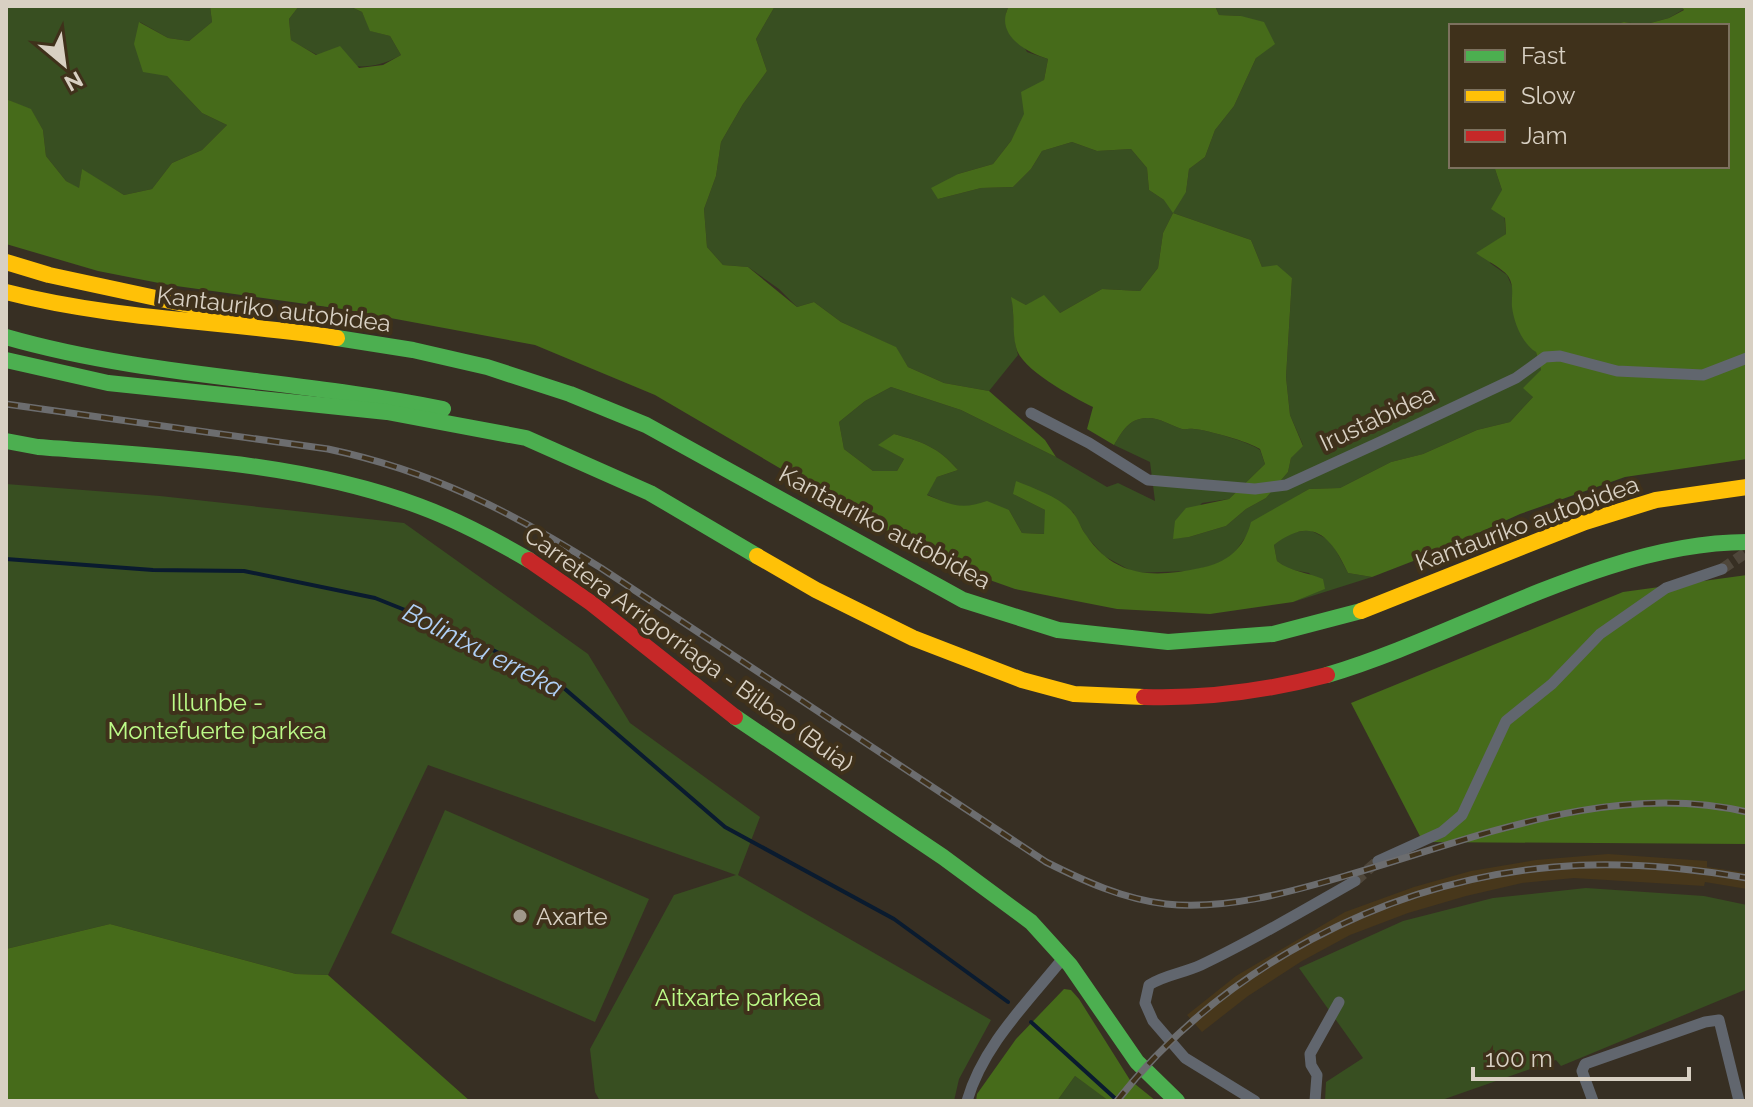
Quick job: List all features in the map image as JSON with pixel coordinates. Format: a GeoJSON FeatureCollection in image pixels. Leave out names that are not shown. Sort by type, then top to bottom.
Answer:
{"type":"FeatureCollection","features":[{"type":"Feature","properties":{"kind":"main road"},"geometry":{"type":"LineString","coordinates":[[6,262],[49,275],[249,317],[323,336]]}},
{"type":"Feature","properties":{"kind":"main road","name":"Kantauriko autobidea"},"geometry":{"type":"LineString","coordinates":[[6,292],[48,303],[123,314],[323,336],[413,350],[487,367],[570,394],[646,425],[963,600],[1058,630],[1168,642],[1273,634],[1353,614],[1614,513],[1656,500],[1747,487]]}},
{"type":"Feature","properties":{"kind":"main road"},"geometry":{"type":"LineString","coordinates":[[6,337],[113,362],[215,378],[396,398],[466,414],[650,493],[816,590],[913,638],[1022,680],[1074,694],[1175,698],[1278,688],[1392,654],[1588,573],[1659,554],[1722,542],[1747,542]]}},
{"type":"Feature","properties":{"kind":"main road"},"geometry":{"type":"LineString","coordinates":[[6,360],[108,383],[387,412],[526,438]]}},
{"type":"Feature","properties":{"kind":"main road","name":"Carretera Arrigorriaga - Bilbao (Buia)"},"geometry":{"type":"LineString","coordinates":[[6,441],[38,447],[297,472],[382,492],[434,510],[472,528],[539,566],[607,615],[692,687],[1005,900],[1043,933],[1064,957],[1090,990],[1134,1059],[1161,1090],[1177,1101]]}},
{"type":"Feature","properties":{"kind":"street","name":"Irustabidea"},"geometry":{"type":"LineString","coordinates":[[1031,413],[1089,443],[1148,480],[1255,489],[1286,485],[1516,378],[1545,357],[1560,356],[1617,371],[1703,375],[1747,358]]}},
{"type":"Feature","properties":{"kind":"street"},"geometry":{"type":"LineString","coordinates":[[1378,861],[1442,832],[1462,815],[1506,721],[1552,684],[1600,634],[1666,588],[1722,569]]}},
{"type":"Feature","properties":{"kind":"street"},"geometry":{"type":"LineString","coordinates":[[1255,1101],[1185,1058],[1153,1021],[1145,1003],[1149,985],[1200,965],[1355,881]]}},
{"type":"Feature","properties":{"kind":"street"},"geometry":{"type":"LineString","coordinates":[[967,1101],[973,1080],[993,1044],[1064,957]]}},
{"type":"Feature","properties":{"kind":"street"},"geometry":{"type":"LineString","coordinates":[[1315,1101],[1317,1075],[1311,1065],[1310,1054],[1339,1002]]}},
{"type":"Feature","properties":{"kind":"street"},"geometry":{"type":"LineString","coordinates":[[1593,1101],[1582,1071],[1585,1064],[1705,1022],[1719,1020],[1739,1101]]}},
{"type":"Feature","properties":{"kind":"shaded area"},"geometry":{"type":"Polygon","coordinates":[[[1608,854],[1707,861],[1707,867],[1747,873],[1747,889],[1705,882],[1704,886],[1574,878],[1522,883],[1408,913],[1350,935],[1248,996],[1202,1032],[1187,1015],[1236,976],[1345,912],[1414,887],[1471,871],[1536,860],[1608,854]]]}},
{"type":"Feature","properties":{"kind":"green space"},"geometry":{"type":"Polygon","coordinates":[[[6,6],[210,6],[212,22],[189,41],[168,38],[140,22],[167,76],[202,113],[227,125],[202,150],[172,163],[152,189],[124,195],[82,170],[79,189],[66,181],[46,156],[43,130],[31,110],[6,99],[6,6]]]}},
{"type":"Feature","properties":{"kind":"green space"},"geometry":{"type":"Polygon","coordinates":[[[210,6],[299,6],[289,19],[291,40],[316,55],[340,46],[359,68],[383,65],[401,55],[390,36],[370,31],[362,12],[349,6],[775,6],[756,39],[767,71],[721,142],[716,176],[704,209],[707,247],[723,265],[748,267],[797,307],[814,302],[841,322],[896,347],[908,367],[944,383],[989,391],[1045,440],[1056,457],[961,410],[891,387],[865,401],[839,422],[844,449],[873,471],[897,471],[904,459],[878,445],[894,434],[929,446],[958,470],[937,477],[927,495],[957,505],[987,501],[1009,510],[1022,533],[1044,534],[1045,510],[1013,494],[1016,481],[1047,494],[1069,508],[1097,549],[1110,560],[1137,571],[1167,573],[1200,568],[1226,558],[1244,540],[1251,522],[1309,489],[1340,488],[1391,462],[1423,454],[1477,430],[1510,422],[1533,397],[1523,388],[1541,370],[1536,352],[1517,326],[1508,276],[1476,253],[1506,234],[1505,218],[1491,209],[1502,190],[1495,168],[1729,168],[1729,24],[1647,24],[1669,18],[1684,10],[1681,6],[1747,6],[1747,459],[1625,477],[1520,514],[1372,577],[1348,573],[1327,540],[1310,531],[1299,532],[1274,545],[1277,561],[1293,570],[1323,579],[1325,589],[1293,602],[1210,614],[1117,609],[1015,589],[970,573],[911,545],[655,395],[535,345],[342,309],[169,285],[98,271],[6,244],[6,99],[31,109],[43,130],[46,156],[66,181],[79,188],[82,169],[124,195],[152,189],[172,163],[202,150],[227,125],[202,113],[167,76],[143,72],[134,44],[139,22],[168,38],[189,41],[212,22],[210,6]]]}},
{"type":"Feature","properties":{"kind":"green space"},"geometry":{"type":"Polygon","coordinates":[[[299,6],[349,6],[362,12],[371,31],[390,36],[401,55],[372,66],[358,66],[345,65],[318,55],[291,40],[289,19],[299,6]]]}},
{"type":"Feature","properties":{"kind":"green space"},"geometry":{"type":"Polygon","coordinates":[[[775,6],[1009,6],[1006,13],[1027,52],[1048,59],[1044,80],[1011,141],[993,164],[958,174],[938,199],[981,188],[1013,187],[1031,169],[1042,151],[1072,142],[1097,151],[1131,149],[1147,168],[1149,190],[1164,200],[1186,192],[1189,169],[1205,157],[1215,130],[1234,106],[1256,58],[1241,16],[1219,15],[1215,6],[1681,6],[1684,9],[1669,18],[1647,24],[1449,24],[1449,168],[1495,168],[1502,190],[1506,234],[1489,247],[1490,263],[1507,275],[1514,291],[1512,306],[1536,352],[1541,370],[1533,397],[1510,422],[1477,430],[1423,454],[1391,462],[1340,488],[1309,489],[1285,503],[1247,535],[1233,555],[1215,565],[1189,571],[1135,573],[1104,556],[1086,536],[1073,512],[1013,494],[1045,510],[1045,534],[1022,533],[1009,510],[950,505],[926,494],[937,477],[958,470],[944,456],[922,443],[894,434],[879,445],[904,459],[897,471],[873,471],[844,449],[839,422],[865,401],[891,387],[961,410],[1056,457],[1107,487],[1118,483],[1155,501],[1150,462],[1114,445],[1126,427],[1140,419],[1151,418],[1182,429],[1218,434],[1260,450],[1265,464],[1229,499],[1202,503],[1173,538],[1189,537],[1226,526],[1246,509],[1266,498],[1288,472],[1291,458],[1303,445],[1290,415],[1286,377],[1292,278],[1262,267],[1251,240],[1173,213],[1163,233],[1158,268],[1140,291],[1102,289],[1060,313],[1026,305],[1012,298],[1018,355],[989,391],[944,383],[908,367],[895,347],[841,322],[814,302],[797,307],[779,289],[748,267],[723,265],[707,247],[704,209],[716,176],[721,142],[767,71],[756,39],[775,6]]]}},
{"type":"Feature","properties":{"kind":"green space"},"geometry":{"type":"Polygon","coordinates":[[[1009,6],[1215,6],[1219,15],[1264,22],[1275,44],[1256,58],[1234,106],[1215,130],[1205,157],[1189,169],[1186,192],[1173,213],[1164,200],[1149,190],[1147,168],[1131,149],[1097,151],[1072,142],[1042,151],[1031,169],[1013,187],[981,188],[938,199],[931,188],[958,174],[993,164],[1011,141],[1024,114],[1021,92],[1044,80],[1048,59],[1030,52],[1014,40],[1006,25],[1009,6]]]}},
{"type":"Feature","properties":{"kind":"green space"},"geometry":{"type":"Polygon","coordinates":[[[1173,213],[1251,240],[1262,267],[1277,265],[1292,278],[1286,377],[1290,415],[1303,446],[1291,458],[1288,472],[1266,498],[1246,509],[1226,526],[1173,539],[1175,521],[1186,508],[1229,499],[1265,464],[1260,449],[1228,437],[1182,429],[1151,418],[1130,424],[1114,445],[1087,429],[1093,407],[1048,382],[1020,355],[1015,341],[1011,297],[1026,305],[1044,295],[1060,313],[1102,289],[1140,291],[1158,268],[1163,233],[1173,213]]]}},
{"type":"Feature","properties":{"kind":"green space","name":"Illunbe - Montefuerte parkea"},"geometry":{"type":"Polygon","coordinates":[[[6,484],[160,496],[404,523],[588,654],[630,723],[760,817],[738,875],[991,1020],[959,1079],[954,1101],[600,1101],[595,1092],[590,1049],[674,895],[736,875],[428,765],[328,975],[296,974],[110,924],[6,949],[6,484]]]}},
{"type":"Feature","properties":{"kind":"green space"},"geometry":{"type":"Polygon","coordinates":[[[1310,530],[1331,541],[1348,573],[1372,577],[1293,602],[1324,589],[1309,573],[1288,569],[1277,561],[1274,545],[1289,533],[1310,530]]]}},
{"type":"Feature","properties":{"kind":"green space"},"geometry":{"type":"Polygon","coordinates":[[[1747,575],[1747,844],[1423,842],[1351,703],[1623,592],[1747,575]]]}},
{"type":"Feature","properties":{"kind":"green space","name":"Axarte"},"geometry":{"type":"Polygon","coordinates":[[[445,810],[649,899],[595,1022],[391,933],[445,810]]]}},
{"type":"Feature","properties":{"kind":"green space"},"geometry":{"type":"Polygon","coordinates":[[[1586,888],[1704,896],[1747,905],[1747,989],[1561,1066],[1556,1060],[1439,1101],[1325,1101],[1326,1082],[1363,1058],[1299,968],[1403,921],[1493,898],[1586,888]]]}},
{"type":"Feature","properties":{"kind":"green space"},"geometry":{"type":"Polygon","coordinates":[[[110,924],[296,974],[328,975],[470,1101],[6,1101],[6,949],[110,924]]]}},
{"type":"Feature","properties":{"kind":"green space"},"geometry":{"type":"Polygon","coordinates":[[[1064,989],[1071,990],[1079,999],[1130,1080],[1156,1101],[1109,1101],[1075,1076],[1057,1101],[976,1101],[977,1094],[1016,1039],[1064,989]]]}},
{"type":"Feature","properties":{"kind":"green space"},"geometry":{"type":"Polygon","coordinates":[[[1075,1076],[1107,1099],[1057,1101],[1075,1076]]]}},
{"type":"Feature","properties":{"kind":"waterway","name":"Bolintxu erreka"},"geometry":{"type":"LineString","coordinates":[[6,559],[153,570],[244,571],[375,598],[445,626],[558,683],[725,827],[894,919],[1008,1002]]}},
{"type":"Feature","properties":{"kind":"waterway"},"geometry":{"type":"LineString","coordinates":[[1031,1022],[1118,1101]]}},
{"type":"Feature","properties":{"kind":"tunnel"},"geometry":{"type":"LineString","coordinates":[[1722,569],[1747,552]]}},
{"type":"Feature","properties":{"kind":"tunnel"},"geometry":{"type":"LineString","coordinates":[[1355,881],[1378,861]]}},
{"type":"Feature","properties":{"kind":"railway"},"geometry":{"type":"LineString","coordinates":[[6,404],[328,449],[402,469],[470,496],[601,568],[1046,862],[1134,898],[1189,905],[1256,899],[1493,831],[1594,808],[1645,803],[1696,804],[1747,812]]}},
{"type":"Feature","properties":{"kind":"railway"},"geometry":{"type":"LineString","coordinates":[[1117,1101],[1159,1053],[1206,1010],[1257,972],[1312,939],[1369,912],[1429,891],[1491,876],[1554,867],[1651,866],[1747,878]]}},
{"type":"Feature","properties":{"kind":"traffic: fast"},"geometry":{"type":"LineString","coordinates":[[6,337],[114,361],[443,409]]}},
{"type":"Feature","properties":{"kind":"traffic: fast"},"geometry":{"type":"LineString","coordinates":[[337,338],[413,350],[487,367],[570,394],[646,425],[963,600],[1058,630],[1168,642],[1273,634],[1361,611]]}},
{"type":"Feature","properties":{"kind":"traffic: fast"},"geometry":{"type":"LineString","coordinates":[[6,360],[108,383],[387,412],[526,438],[650,493],[757,556]]}},
{"type":"Feature","properties":{"kind":"traffic: fast"},"geometry":{"type":"LineString","coordinates":[[6,441],[38,447],[231,463],[326,479],[433,511],[529,560]]}},
{"type":"Feature","properties":{"kind":"traffic: fast"},"geometry":{"type":"LineString","coordinates":[[1327,675],[1378,658],[1588,574],[1641,557],[1694,546],[1747,542]]}},
{"type":"Feature","properties":{"kind":"traffic: fast"},"geometry":{"type":"LineString","coordinates":[[735,717],[943,857],[1031,922],[1070,965],[1137,1062],[1177,1101]]}},
{"type":"Feature","properties":{"kind":"traffic: slow"},"geometry":{"type":"LineString","coordinates":[[6,262],[49,275],[249,318]]}},
{"type":"Feature","properties":{"kind":"traffic: slow"},"geometry":{"type":"LineString","coordinates":[[6,292],[88,309],[337,338]]}},
{"type":"Feature","properties":{"kind":"traffic: slow"},"geometry":{"type":"LineString","coordinates":[[1361,611],[1585,522],[1656,500],[1747,487]]}},
{"type":"Feature","properties":{"kind":"traffic: slow"},"geometry":{"type":"LineString","coordinates":[[757,556],[816,590],[913,638],[1022,680],[1074,694],[1144,697]]}},
{"type":"Feature","properties":{"kind":"traffic: jam"},"geometry":{"type":"LineString","coordinates":[[529,560],[591,603],[735,717]]}},
{"type":"Feature","properties":{"kind":"traffic: jam"},"geometry":{"type":"LineString","coordinates":[[1144,697],[1236,693],[1327,675]]}},
{"type":"Feature","properties":{"kind":"place","name":"Axarte"},"geometry":{"type":"Point","coordinates":[520,916]}},
{"type":"Feature","properties":{"kind":"park label","name":"Aitxarte parkea"},"geometry":{"type":"Point","coordinates":[738,997]}}]}
